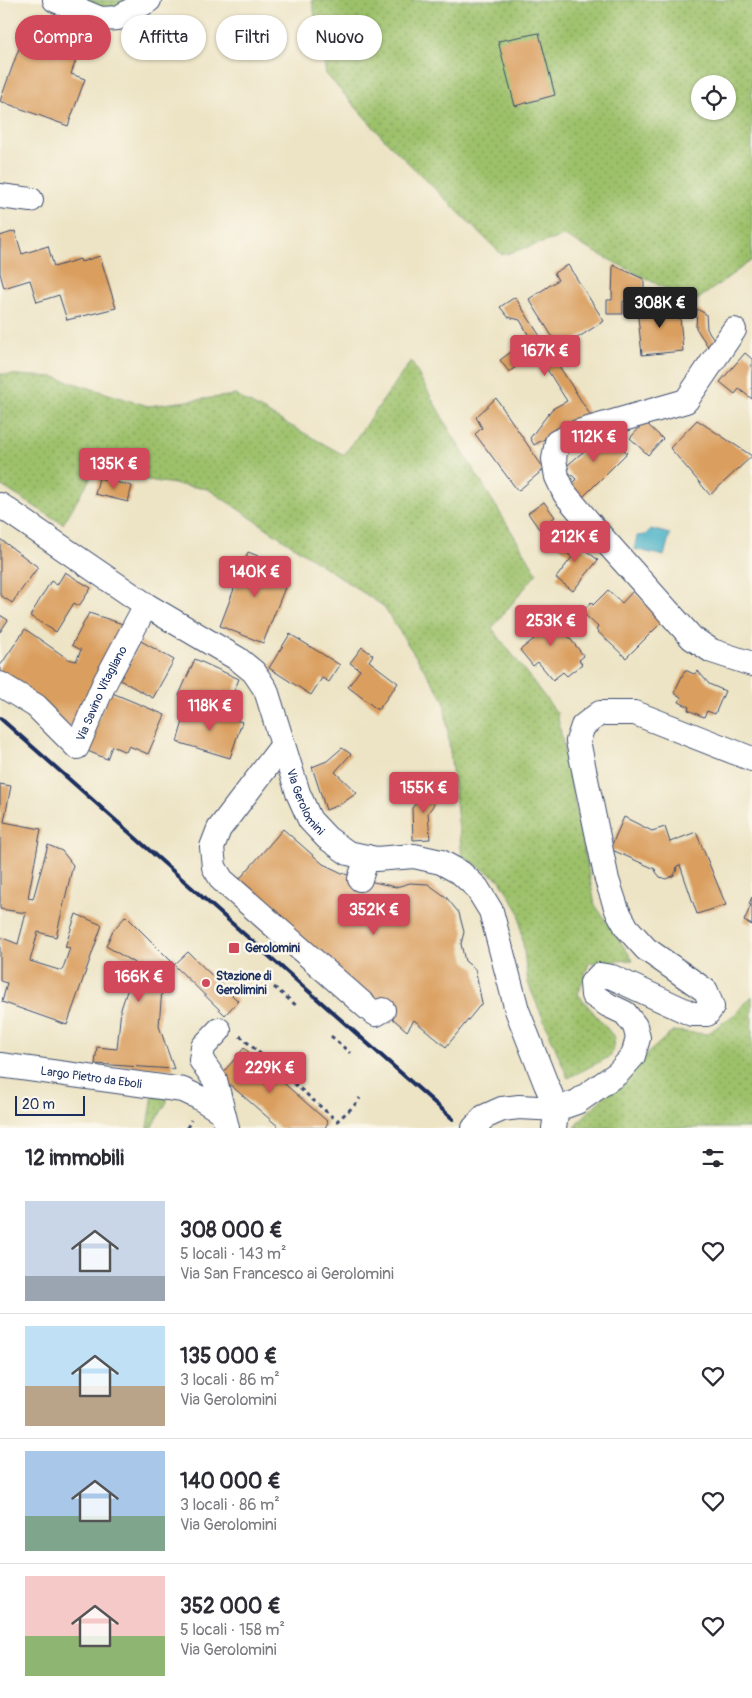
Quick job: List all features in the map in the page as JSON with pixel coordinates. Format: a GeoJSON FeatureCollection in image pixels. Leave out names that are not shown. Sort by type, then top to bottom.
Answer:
{"type":"FeatureCollection","features":[{"type":"Feature","properties":{"kind":"street"},"geometry":{"type":"LineString","coordinates":[[55,0],[101,19],[118,18],[149,0]]}},
{"type":"Feature","properties":{"kind":"street"},"geometry":{"type":"LineString","coordinates":[[0,196],[31,200]]}},
{"type":"Feature","properties":{"kind":"street"},"geometry":{"type":"LineString","coordinates":[[734,330],[686,401],[578,432],[557,442],[554,459],[557,477],[565,494],[692,638],[712,651],[752,664]]}},
{"type":"Feature","properties":{"kind":"street","name":"Via Gerolomini"},"geometry":{"type":"LineString","coordinates":[[0,505],[146,605],[238,659],[254,672],[266,690],[298,793],[310,820],[327,838],[348,853],[364,868],[376,859],[414,856],[441,862],[461,873],[476,888],[492,910],[517,1010],[556,1118]]}},
{"type":"Feature","properties":{"kind":"street","name":"Via Savino Vitagliano"},"geometry":{"type":"LineString","coordinates":[[0,684],[36,706],[77,746],[104,684],[146,605]]}},
{"type":"Feature","properties":{"kind":"street"},"geometry":{"type":"LineString","coordinates":[[474,1128],[484,1117],[502,1109],[519,1107],[556,1118],[618,1073],[633,1056],[638,1038],[635,1026],[625,1013],[608,1006],[593,995],[592,984],[600,975],[612,977],[692,1014],[707,1014],[712,1007],[706,991],[646,949],[616,910],[607,880],[578,740],[583,726],[600,713],[635,713],[752,759]]}},
{"type":"Feature","properties":{"kind":"street"},"geometry":{"type":"LineString","coordinates":[[283,745],[219,828],[212,847],[214,867],[222,880],[370,1010],[376,1014],[383,1010]]}},
{"type":"Feature","properties":{"kind":"street"},"geometry":{"type":"LineString","coordinates":[[219,1030],[203,1047],[201,1060],[214,1080],[225,1120]]}},
{"type":"Feature","properties":{"kind":"street","name":"Largo Pietro da Eboli"},"geometry":{"type":"LineString","coordinates":[[0,1065],[183,1090],[198,1097],[225,1120]]}},
{"type":"Feature","properties":{"kind":"path"},"geometry":{"type":"LineString","coordinates":[[274,987],[297,1006]]}},
{"type":"Feature","properties":{"kind":"path"},"geometry":{"type":"LineString","coordinates":[[219,1030],[235,1032],[337,1121],[360,1098]]}},
{"type":"Feature","properties":{"kind":"path"},"geometry":{"type":"LineString","coordinates":[[331,1036],[350,1053]]}},
{"type":"Feature","properties":{"kind":"green space"},"geometry":{"type":"Polygon","coordinates":[[[69,0],[131,0],[103,13],[69,0]]]}},
{"type":"Feature","properties":{"kind":"green space"},"geometry":{"type":"Polygon","coordinates":[[[312,0],[752,0],[752,260],[693,303],[564,236],[502,255],[386,141],[326,74],[323,60],[382,60],[382,15],[315,15],[312,0]]]}},
{"type":"Feature","properties":{"kind":"green space"},"geometry":{"type":"Polygon","coordinates":[[[411,361],[451,433],[537,573],[492,628],[557,713],[595,905],[633,960],[589,963],[578,994],[615,1038],[611,1056],[568,1078],[528,983],[519,912],[500,880],[462,856],[444,700],[383,606],[208,489],[94,472],[63,524],[0,485],[0,374],[54,377],[148,406],[235,395],[344,455],[411,361]]]}},
{"type":"Feature","properties":{"kind":"green space"},"geometry":{"type":"Polygon","coordinates":[[[752,996],[752,1128],[575,1128],[580,1120],[673,1031],[707,1034],[735,1014],[752,996]]]}},
{"type":"Feature","properties":{"kind":"green space"},"geometry":{"type":"Polygon","coordinates":[[[153,1094],[167,1098],[167,1102],[152,1127],[148,1128],[153,1094]]]}},
{"type":"Feature","properties":{"kind":"water"},"geometry":{"type":"Polygon","coordinates":[[[651,529],[670,534],[664,556],[634,549],[637,536],[645,535],[651,529]]]}},
{"type":"Feature","properties":{"kind":"building"},"geometry":{"type":"Polygon","coordinates":[[[539,33],[555,95],[515,106],[498,41],[539,33]]]}},
{"type":"Feature","properties":{"kind":"building"},"geometry":{"type":"Polygon","coordinates":[[[15,59],[76,60],[71,74],[85,79],[68,126],[0,101],[15,59]]]}},
{"type":"Feature","properties":{"kind":"building"},"geometry":{"type":"Polygon","coordinates":[[[15,231],[22,254],[48,246],[54,267],[80,259],[81,262],[100,256],[116,308],[67,320],[59,295],[37,302],[30,280],[4,288],[0,273],[0,236],[15,231]]]}},
{"type":"Feature","properties":{"kind":"building"},"geometry":{"type":"Polygon","coordinates":[[[568,265],[604,321],[560,349],[529,299],[558,280],[554,273],[568,265]]]}},
{"type":"Feature","properties":{"kind":"building"},"geometry":{"type":"Polygon","coordinates":[[[613,265],[644,279],[644,301],[623,301],[623,314],[607,314],[607,300],[612,300],[613,265]]]}},
{"type":"Feature","properties":{"kind":"building"},"geometry":{"type":"Polygon","coordinates":[[[515,297],[591,416],[560,430],[534,445],[530,438],[552,409],[567,401],[536,352],[509,372],[500,360],[530,338],[520,320],[508,317],[500,307],[515,297]]]}},
{"type":"Feature","properties":{"kind":"building"},"geometry":{"type":"Polygon","coordinates":[[[679,304],[683,351],[642,355],[637,308],[679,304]]]}},
{"type":"Feature","properties":{"kind":"building"},"geometry":{"type":"Polygon","coordinates":[[[697,309],[706,314],[707,329],[716,342],[711,351],[696,328],[697,309]]]}},
{"type":"Feature","properties":{"kind":"building"},"geometry":{"type":"Polygon","coordinates":[[[745,353],[752,359],[752,399],[739,389],[735,394],[720,382],[745,353]]]}},
{"type":"Feature","properties":{"kind":"building"},"geometry":{"type":"Polygon","coordinates":[[[496,398],[544,469],[518,491],[475,434],[482,428],[476,417],[496,398]]]}},
{"type":"Feature","properties":{"kind":"building"},"geometry":{"type":"Polygon","coordinates":[[[697,420],[752,456],[710,495],[670,448],[697,420]]]}},
{"type":"Feature","properties":{"kind":"building"},"geometry":{"type":"Polygon","coordinates":[[[645,422],[663,439],[648,455],[630,438],[645,422]]]}},
{"type":"Feature","properties":{"kind":"building"},"geometry":{"type":"Polygon","coordinates":[[[608,434],[627,453],[582,498],[570,486],[576,479],[564,468],[589,447],[583,442],[608,434]]]}},
{"type":"Feature","properties":{"kind":"building"},"geometry":{"type":"Polygon","coordinates":[[[99,478],[132,486],[128,502],[95,494],[99,478]]]}},
{"type":"Feature","properties":{"kind":"building"},"geometry":{"type":"Polygon","coordinates":[[[544,502],[555,517],[539,529],[528,513],[544,502]]]}},
{"type":"Feature","properties":{"kind":"building"},"geometry":{"type":"Polygon","coordinates":[[[565,534],[598,560],[573,591],[556,578],[572,557],[556,544],[565,534]]]}},
{"type":"Feature","properties":{"kind":"building"},"geometry":{"type":"Polygon","coordinates":[[[0,539],[38,567],[12,603],[0,595],[0,539]]]}},
{"type":"Feature","properties":{"kind":"building"},"geometry":{"type":"Polygon","coordinates":[[[248,552],[281,565],[277,575],[288,580],[263,643],[220,626],[248,552]]]}},
{"type":"Feature","properties":{"kind":"building"},"geometry":{"type":"Polygon","coordinates":[[[65,572],[91,588],[79,606],[74,603],[56,632],[30,616],[51,581],[57,585],[65,572]]]}},
{"type":"Feature","properties":{"kind":"building"},"geometry":{"type":"Polygon","coordinates":[[[608,590],[622,603],[633,591],[663,621],[626,658],[596,630],[598,627],[582,612],[591,602],[593,605],[608,590]]]}},
{"type":"Feature","properties":{"kind":"building"},"geometry":{"type":"Polygon","coordinates":[[[541,611],[551,624],[555,620],[584,656],[579,660],[582,664],[567,676],[563,672],[553,680],[538,662],[533,666],[520,650],[534,639],[523,625],[541,611]]]}},
{"type":"Feature","properties":{"kind":"building"},"geometry":{"type":"Polygon","coordinates":[[[89,613],[126,625],[74,730],[0,677],[0,666],[25,629],[68,659],[76,661],[81,650],[72,645],[89,613]]]}},
{"type":"Feature","properties":{"kind":"building"},"geometry":{"type":"Polygon","coordinates":[[[0,615],[8,620],[0,632],[0,615]]]}},
{"type":"Feature","properties":{"kind":"building"},"geometry":{"type":"Polygon","coordinates":[[[290,634],[340,665],[329,682],[322,678],[311,695],[269,668],[290,634]]]}},
{"type":"Feature","properties":{"kind":"building"},"geometry":{"type":"Polygon","coordinates":[[[141,641],[174,660],[153,698],[120,680],[141,641]]]}},
{"type":"Feature","properties":{"kind":"building"},"geometry":{"type":"Polygon","coordinates":[[[362,647],[373,655],[369,661],[398,683],[378,710],[348,687],[360,670],[350,663],[362,647]]]}},
{"type":"Feature","properties":{"kind":"building"},"geometry":{"type":"Polygon","coordinates":[[[195,659],[239,679],[232,696],[220,691],[216,698],[206,693],[203,700],[194,696],[192,700],[179,695],[195,659]]]}},
{"type":"Feature","properties":{"kind":"building"},"geometry":{"type":"Polygon","coordinates":[[[685,670],[694,674],[698,671],[709,684],[725,691],[715,714],[707,711],[704,717],[688,710],[689,707],[679,702],[681,697],[674,693],[685,670]]]}},
{"type":"Feature","properties":{"kind":"building"},"geometry":{"type":"Polygon","coordinates":[[[110,692],[165,715],[148,754],[129,746],[126,752],[112,746],[107,759],[85,750],[110,692]]]}},
{"type":"Feature","properties":{"kind":"building"},"geometry":{"type":"Polygon","coordinates":[[[186,711],[215,713],[242,722],[230,758],[177,742],[186,711]]]}},
{"type":"Feature","properties":{"kind":"building"},"geometry":{"type":"Polygon","coordinates":[[[342,748],[351,754],[335,772],[357,793],[341,804],[326,810],[312,767],[327,761],[342,748]]]}},
{"type":"Feature","properties":{"kind":"building"},"geometry":{"type":"Polygon","coordinates":[[[0,784],[11,786],[4,822],[41,829],[28,898],[33,899],[48,845],[62,851],[73,865],[56,937],[38,932],[30,961],[62,971],[70,948],[65,947],[76,914],[102,925],[67,1025],[2,1002],[7,983],[0,981],[0,937],[18,944],[26,913],[0,909],[0,784]]]}},
{"type":"Feature","properties":{"kind":"building"},"geometry":{"type":"Polygon","coordinates":[[[430,785],[441,794],[428,813],[430,839],[413,840],[412,808],[430,785]]]}},
{"type":"Feature","properties":{"kind":"building"},"geometry":{"type":"Polygon","coordinates":[[[624,817],[652,831],[665,827],[670,842],[696,832],[726,905],[697,914],[680,865],[677,866],[673,876],[666,879],[660,877],[655,869],[610,849],[624,817]]]}},
{"type":"Feature","properties":{"kind":"building"},"geometry":{"type":"Polygon","coordinates":[[[283,829],[323,864],[360,879],[396,887],[410,883],[428,884],[446,897],[459,913],[464,932],[461,944],[465,961],[475,969],[482,1003],[446,1047],[414,1020],[407,1031],[237,882],[283,829]]]}},
{"type":"Feature","properties":{"kind":"building"},"geometry":{"type":"Polygon","coordinates":[[[752,897],[752,925],[744,921],[751,905],[749,904],[752,897]]]}},
{"type":"Feature","properties":{"kind":"building"},"geometry":{"type":"Polygon","coordinates":[[[126,916],[172,962],[163,977],[159,1026],[174,1069],[95,1064],[97,1047],[117,1049],[121,1009],[136,964],[106,946],[113,930],[126,916]]]}},
{"type":"Feature","properties":{"kind":"building","name":"Stazione di Gerolimini"},"geometry":{"type":"Polygon","coordinates":[[[188,952],[238,1001],[225,1015],[174,965],[188,952]]]}},
{"type":"Feature","properties":{"kind":"building"},"geometry":{"type":"Polygon","coordinates":[[[244,1048],[328,1122],[325,1128],[280,1128],[220,1076],[244,1048]]]}},
{"type":"Feature","properties":{"kind":"railway"},"geometry":{"type":"LineString","coordinates":[[0,718],[453,1119]]}},
{"type":"Feature","properties":{"kind":"place","name":"Gerolomini"},"geometry":{"type":"Point","coordinates":[234,948]}},
{"type":"Feature","properties":{"kind":"place","name":"Stazione di Gerolimini"},"geometry":{"type":"Point","coordinates":[206,983]}}]}
